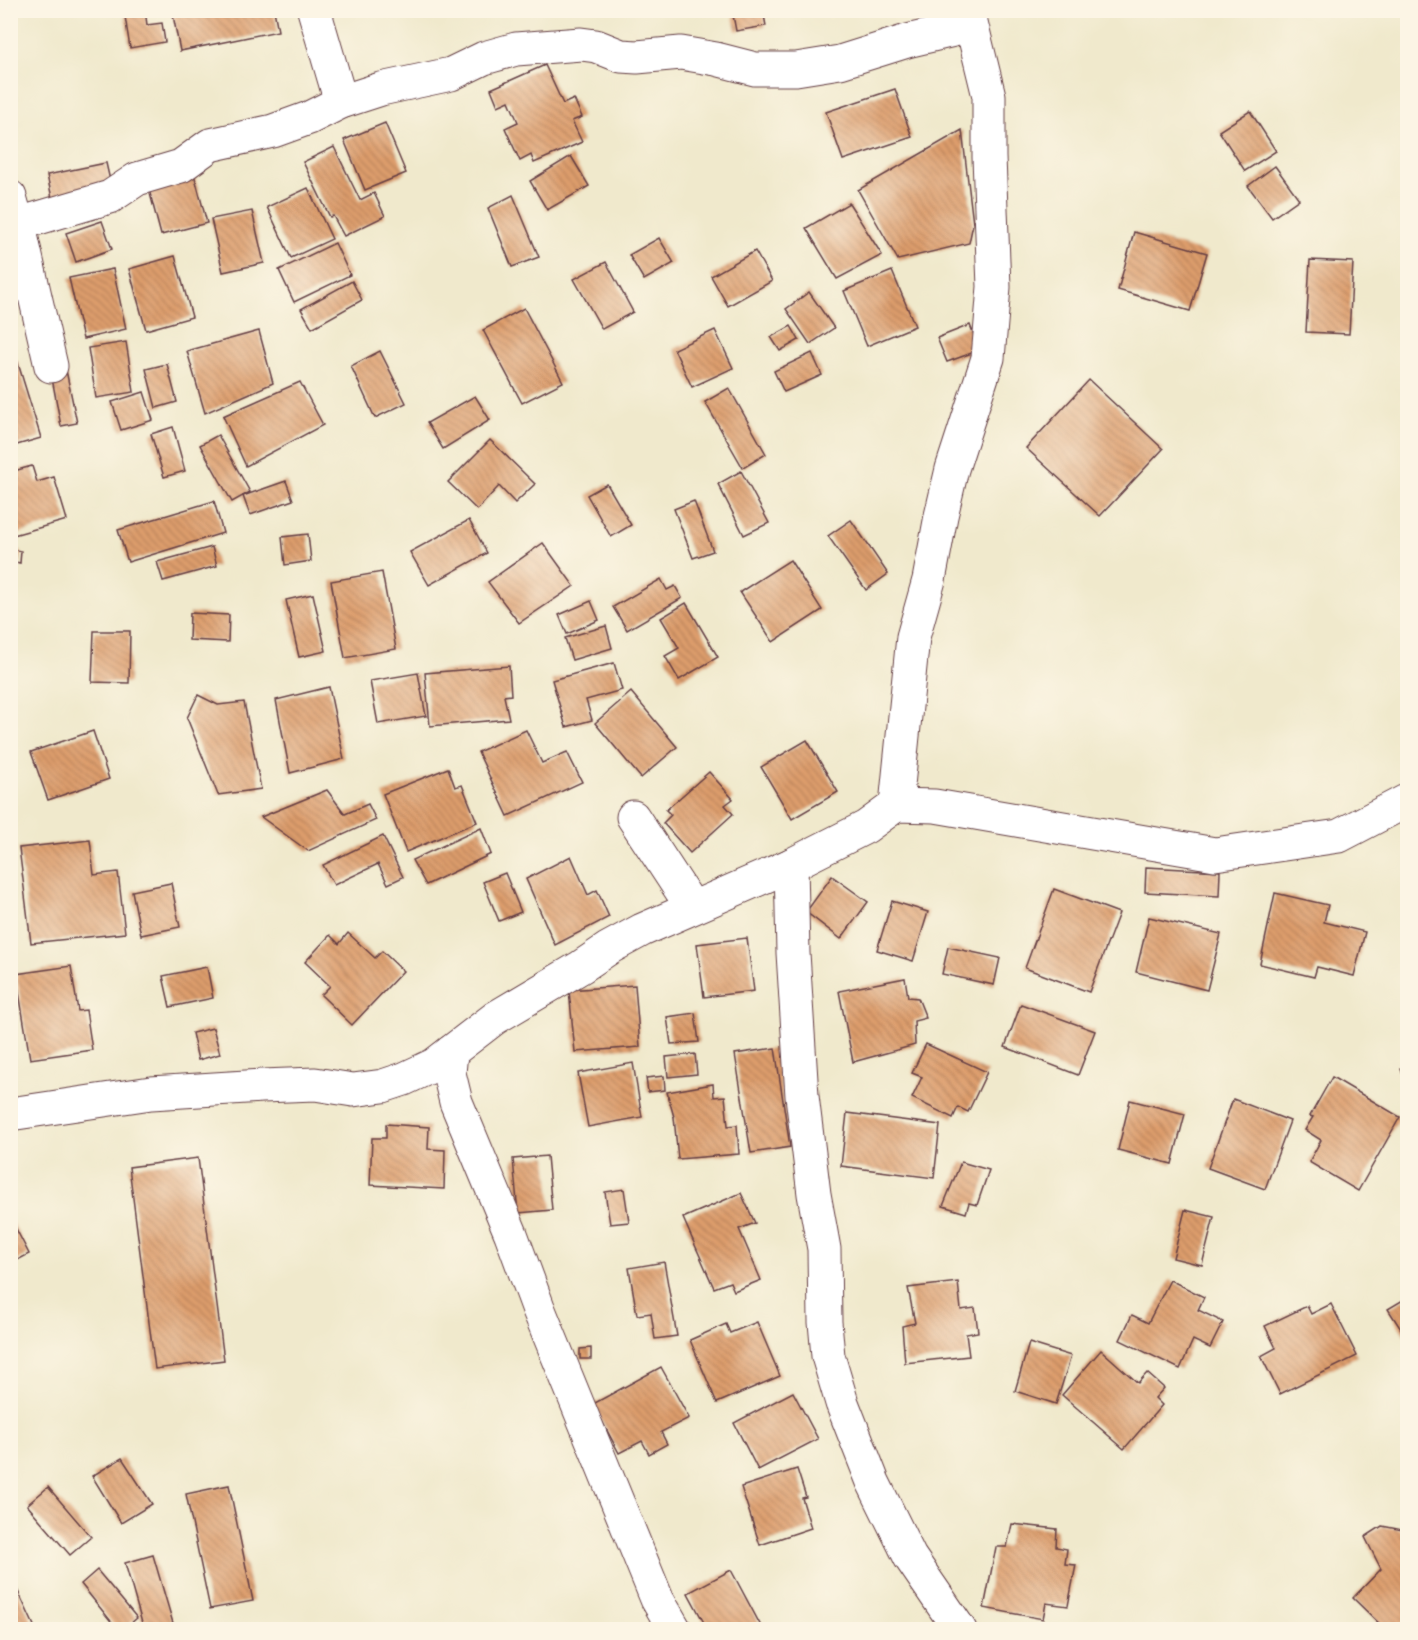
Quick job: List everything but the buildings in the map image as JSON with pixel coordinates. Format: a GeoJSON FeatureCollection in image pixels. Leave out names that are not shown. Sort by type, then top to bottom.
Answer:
{"type":"FeatureCollection","features":[{"type":"Feature","properties":{"kind":"street"},"geometry":{"type":"LineString","coordinates":[[314,10],[340,102]]}},
{"type":"Feature","properties":{"kind":"street"},"geometry":{"type":"LineString","coordinates":[[51,366],[14,210],[110,197],[137,179],[181,166],[210,145],[273,131],[309,118],[340,102],[381,89],[451,74],[484,58],[516,50],[581,44],[596,46],[621,56],[681,53],[755,69],[796,69],[840,62],[908,41],[969,18],[989,96],[988,157],[994,286],[988,358],[952,469],[929,580],[913,637],[896,805]]}},
{"type":"Feature","properties":{"kind":"street"},"geometry":{"type":"LineString","coordinates":[[10,1114],[151,1093],[315,1084],[353,1090],[383,1086],[404,1079],[434,1065],[495,1018],[609,948],[642,930],[791,865],[866,827],[896,805],[935,806],[1215,854],[1339,836],[1407,800]]}},
{"type":"Feature","properties":{"kind":"street"},"geometry":{"type":"LineString","coordinates":[[633,817],[692,908]]}},
{"type":"Feature","properties":{"kind":"street"},"geometry":{"type":"LineString","coordinates":[[791,865],[793,964],[802,1096],[814,1194],[824,1249],[824,1302],[828,1356],[842,1403],[873,1482],[910,1557],[960,1629]]}},
{"type":"Feature","properties":{"kind":"street"},"geometry":{"type":"LineString","coordinates":[[452,1052],[449,1073],[456,1102],[512,1234],[544,1320],[657,1599],[675,1629]]}}]}
